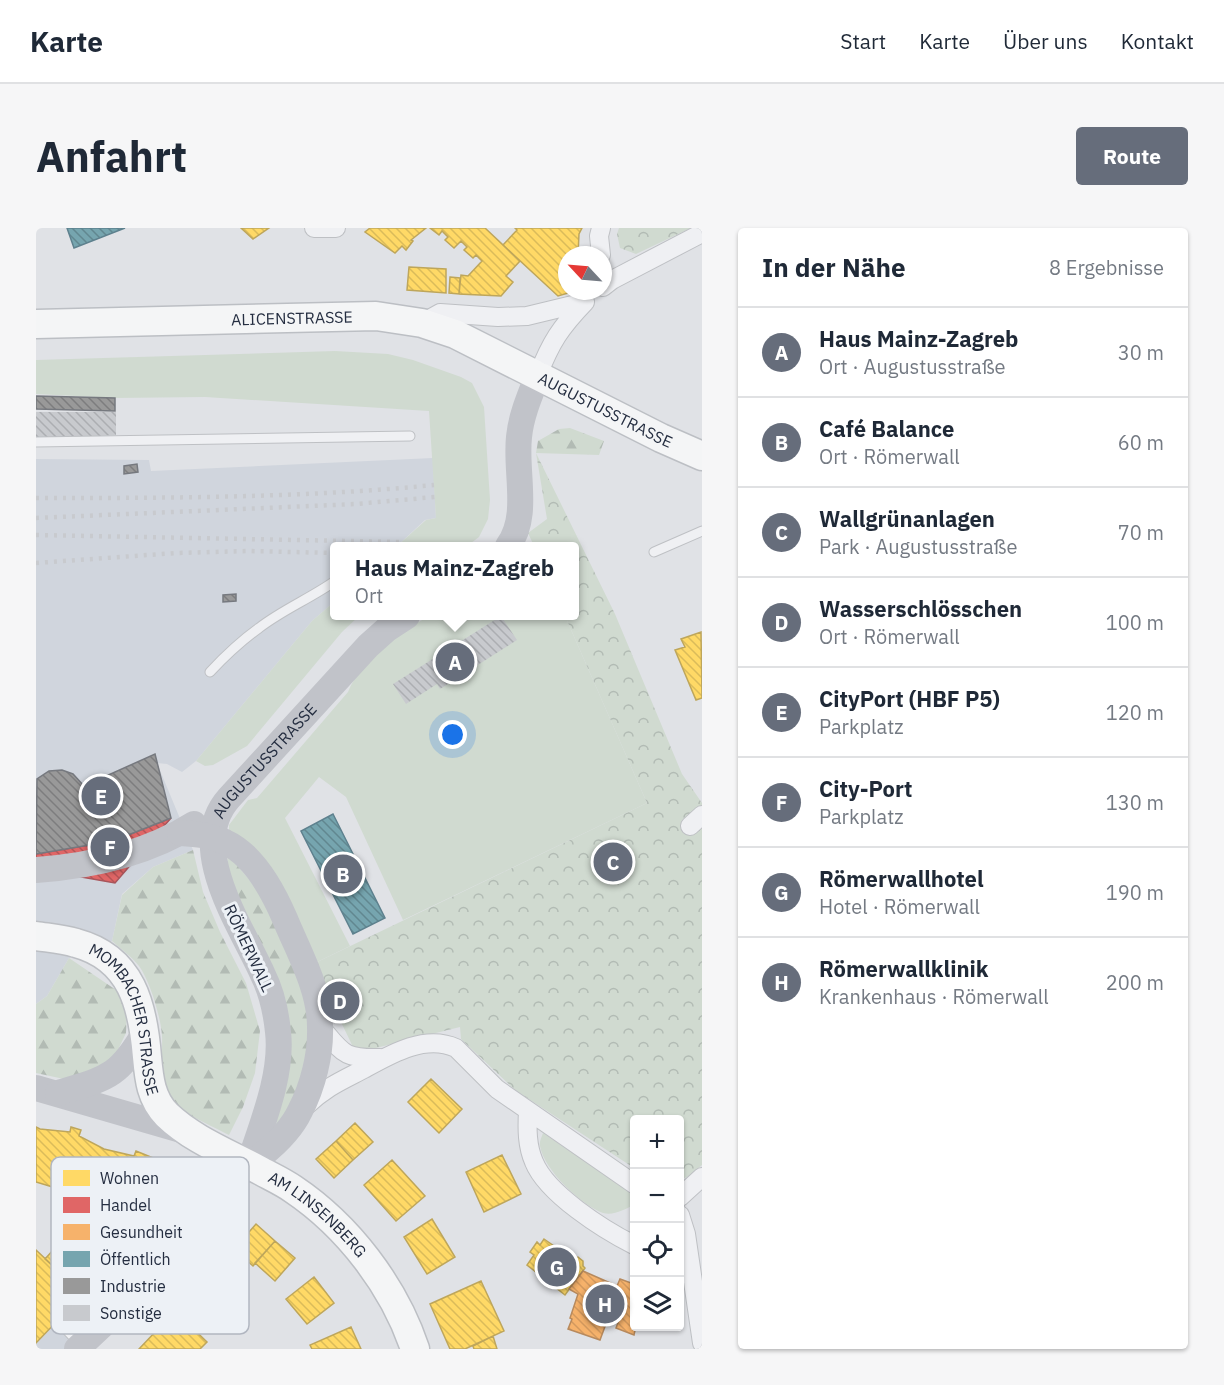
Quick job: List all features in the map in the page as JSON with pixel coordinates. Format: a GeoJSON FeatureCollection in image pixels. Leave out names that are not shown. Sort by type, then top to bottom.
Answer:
{"type":"FeatureCollection","features":[{"type":"Feature","properties":{"kind":"main road","name":"ALICENSTRASSE"},"geometry":{"type":"LineString","coordinates":[[36,324],[376,316],[422,322],[455,334],[537,375]]}},
{"type":"Feature","properties":{"kind":"main road","name":"AUGUSTUSSTRASSE"},"geometry":{"type":"LineString","coordinates":[[510,542],[519,524],[519,436],[537,375],[661,438],[702,456]]}},
{"type":"Feature","properties":{"kind":"main road","name":"AUGUSTUSSTRASSE"},"geometry":{"type":"LineString","coordinates":[[195,832],[368,646],[400,620]]}},
{"type":"Feature","properties":{"kind":"main road"},"geometry":{"type":"LineString","coordinates":[[36,870],[74,867],[113,858],[195,832]]}},
{"type":"Feature","properties":{"kind":"main road","name":"RÖMERWALL"},"geometry":{"type":"LineString","coordinates":[[195,832],[224,841],[243,853],[268,887],[282,913],[317,1002],[320,1026],[316,1061],[300,1111],[277,1142],[249,1164]]}},
{"type":"Feature","properties":{"kind":"main road","name":"RÖMERWALL"},"geometry":{"type":"LineString","coordinates":[[195,832],[213,850],[219,881],[229,907],[270,992],[279,1034],[277,1070],[249,1164]]}},
{"type":"Feature","properties":{"kind":"main road","name":"MOMBACHER STRASSE"},"geometry":{"type":"LineString","coordinates":[[36,936],[76,943],[98,951],[110,959],[130,983],[140,1008],[145,1032],[152,1093],[168,1116],[192,1133]]}},
{"type":"Feature","properties":{"kind":"main road"},"geometry":{"type":"LineString","coordinates":[[47,1091],[102,1079],[114,1072],[124,1064],[145,1032]]}},
{"type":"Feature","properties":{"kind":"main road","name":"AM LINSENBERG"},"geometry":{"type":"LineString","coordinates":[[47,1091],[192,1133],[236,1157]]}},
{"type":"Feature","properties":{"kind":"main road","name":"AM LINSENBERG"},"geometry":{"type":"LineString","coordinates":[[249,1164],[291,1188],[348,1238],[379,1277],[415,1349]]}},
{"type":"Feature","properties":{"kind":"main road","name":"RÖMERWALL"},"geometry":{"type":"LineString","coordinates":[[79,1347],[93,1334]]}},
{"type":"Feature","properties":{"kind":"street"},"geometry":{"type":"LineString","coordinates":[[314,228],[336,228]]}},
{"type":"Feature","properties":{"kind":"street"},"geometry":{"type":"LineString","coordinates":[[600,246],[601,228]]}},
{"type":"Feature","properties":{"kind":"street"},"geometry":{"type":"LineString","coordinates":[[612,283],[702,233]]}},
{"type":"Feature","properties":{"kind":"street"},"geometry":{"type":"LineString","coordinates":[[422,322],[441,314],[527,316],[572,300]]}},
{"type":"Feature","properties":{"kind":"street"},"geometry":{"type":"LineString","coordinates":[[537,375],[552,341],[566,322],[589,300]]}},
{"type":"Feature","properties":{"kind":"street","name":"RÖMERWALL"},"geometry":{"type":"LineString","coordinates":[[320,1026],[342,1051],[350,1056],[357,1059],[382,1058]]}},
{"type":"Feature","properties":{"kind":"street","name":"RÖMERWALL"},"geometry":{"type":"LineString","coordinates":[[300,1111],[328,1086],[382,1058],[425,1044],[448,1044],[456,1048],[497,1089],[630,1181]]}},
{"type":"Feature","properties":{"kind":"street"},"geometry":{"type":"LineString","coordinates":[[528,1111],[527,1129],[534,1165],[556,1193],[630,1243]]}},
{"type":"Feature","properties":{"kind":"street"},"geometry":{"type":"LineString","coordinates":[[684,1193],[702,1177]]}},
{"type":"Feature","properties":{"kind":"street"},"geometry":{"type":"LineString","coordinates":[[683,1223],[702,1343]]}},
{"type":"Feature","properties":{"kind":"lane"},"geometry":{"type":"LineString","coordinates":[[36,442],[410,436]]}},
{"type":"Feature","properties":{"kind":"lane"},"geometry":{"type":"LineString","coordinates":[[654,552],[702,531]]}},
{"type":"Feature","properties":{"kind":"lane"},"geometry":{"type":"LineString","coordinates":[[210,672],[260,627],[330,585]]}},
{"type":"Feature","properties":{"kind":"lane"},"geometry":{"type":"LineString","coordinates":[[68,1334],[79,1347]]}},
{"type":"Feature","properties":{"kind":"shaded area"},"geometry":{"type":"Polygon","coordinates":[[[433,458],[436,518],[425,520],[401,542],[330,542],[330,605],[312,621],[196,761],[182,772],[167,764],[157,763],[193,850],[153,867],[122,894],[112,941],[69,958],[47,996],[36,1004],[36,459],[149,460],[151,471],[433,458]]]}},
{"type":"Feature","properties":{"kind":"shaded area"},"geometry":{"type":"Polygon","coordinates":[[[36,1250],[51,1264],[51,1334],[63,1334],[77,1349],[36,1349],[36,1250]]]}},
{"type":"Feature","properties":{"kind":"green space"},"geometry":{"type":"Polygon","coordinates":[[[619,228],[691,228],[636,254],[620,248],[617,234],[619,228]]]}},
{"type":"Feature","properties":{"kind":"green space"},"geometry":{"type":"Polygon","coordinates":[[[335,351],[388,354],[413,360],[472,383],[484,407],[490,500],[488,519],[479,537],[472,542],[401,542],[426,520],[436,518],[429,411],[205,397],[115,398],[36,394],[36,360],[335,351]]]}},
{"type":"Feature","properties":{"kind":"green space"},"geometry":{"type":"Polygon","coordinates":[[[570,428],[604,441],[599,455],[536,453],[538,441],[559,429],[570,428]]]}},
{"type":"Feature","properties":{"kind":"green space"},"geometry":{"type":"Polygon","coordinates":[[[536,453],[615,614],[682,774],[702,803],[702,1165],[684,1178],[684,1115],[630,1115],[630,1165],[515,1090],[461,1039],[460,1027],[364,1051],[354,1049],[313,964],[647,803],[567,620],[579,620],[579,542],[532,542],[528,533],[547,519],[536,453]]]}},
{"type":"Feature","properties":{"kind":"green space"},"geometry":{"type":"Polygon","coordinates":[[[330,605],[330,620],[355,620],[342,632],[247,746],[213,765],[205,766],[196,761],[312,621],[330,605]]]}},
{"type":"Feature","properties":{"kind":"green space"},"geometry":{"type":"Polygon","coordinates":[[[422,620],[567,620],[647,803],[403,920],[346,797],[319,777],[285,818],[350,946],[313,964],[229,831],[229,825],[248,800],[257,798],[348,692],[362,669],[382,648],[422,620]]]}},
{"type":"Feature","properties":{"kind":"green space"},"geometry":{"type":"Polygon","coordinates":[[[193,850],[203,892],[246,983],[260,1031],[255,1073],[243,1107],[229,1135],[189,1114],[170,1099],[163,1084],[161,1028],[151,990],[139,966],[112,941],[122,895],[153,867],[193,850]]]}},
{"type":"Feature","properties":{"kind":"green space"},"geometry":{"type":"Polygon","coordinates":[[[227,853],[261,894],[307,999],[311,1036],[298,1095],[271,1146],[285,1085],[229,877],[227,853]]]}},
{"type":"Feature","properties":{"kind":"green space"},"geometry":{"type":"Polygon","coordinates":[[[69,958],[119,992],[127,1010],[126,1033],[115,1056],[78,1082],[36,1073],[36,1004],[47,996],[69,958]]]}},
{"type":"Feature","properties":{"kind":"green space"},"geometry":{"type":"Polygon","coordinates":[[[543,1133],[630,1191],[630,1207],[607,1214],[584,1203],[548,1165],[540,1141],[543,1133]]]}},
{"type":"Feature","properties":{"kind":"building: Wohnen"},"geometry":{"type":"Polygon","coordinates":[[[241,228],[269,228],[253,239],[241,228]]]}},
{"type":"Feature","properties":{"kind":"building: Wohnen"},"geometry":{"type":"Polygon","coordinates":[[[370,228],[426,228],[411,240],[413,241],[406,250],[402,246],[395,253],[365,232],[370,228]]]}},
{"type":"Feature","properties":{"kind":"building: Wohnen"},"geometry":{"type":"Polygon","coordinates":[[[430,228],[485,228],[520,261],[506,276],[513,282],[501,296],[459,294],[461,275],[468,276],[482,261],[476,255],[473,258],[464,250],[467,247],[461,241],[454,248],[445,240],[448,237],[442,231],[439,235],[430,228]]]}},
{"type":"Feature","properties":{"kind":"building: Wohnen"},"geometry":{"type":"Polygon","coordinates":[[[515,228],[582,228],[578,246],[558,246],[558,296],[503,245],[517,230],[515,228]]]}},
{"type":"Feature","properties":{"kind":"building: Wohnen"},"geometry":{"type":"Polygon","coordinates":[[[409,267],[446,269],[446,293],[407,290],[409,267]]]}},
{"type":"Feature","properties":{"kind":"building: Wohnen"},"geometry":{"type":"Polygon","coordinates":[[[450,277],[460,278],[459,294],[449,293],[450,277]]]}},
{"type":"Feature","properties":{"kind":"building: Wohnen"},"geometry":{"type":"Polygon","coordinates":[[[701,632],[702,698],[696,700],[675,650],[685,647],[681,639],[701,632]]]}},
{"type":"Feature","properties":{"kind":"building: Wohnen"},"geometry":{"type":"Polygon","coordinates":[[[431,1079],[462,1109],[439,1133],[408,1102],[431,1079]]]}},
{"type":"Feature","properties":{"kind":"building: Wohnen"},"geometry":{"type":"Polygon","coordinates":[[[355,1123],[373,1142],[353,1160],[336,1141],[355,1123]]]}},
{"type":"Feature","properties":{"kind":"building: Wohnen"},"geometry":{"type":"Polygon","coordinates":[[[36,1127],[70,1132],[71,1127],[81,1130],[79,1136],[104,1149],[134,1156],[136,1151],[151,1157],[51,1157],[51,1186],[36,1182],[36,1127]]]}},
{"type":"Feature","properties":{"kind":"building: Wohnen"},"geometry":{"type":"Polygon","coordinates":[[[336,1141],[353,1160],[334,1178],[316,1159],[336,1141]]]}},
{"type":"Feature","properties":{"kind":"building: Wohnen"},"geometry":{"type":"Polygon","coordinates":[[[502,1155],[521,1194],[484,1212],[466,1172],[502,1155]]]}},
{"type":"Feature","properties":{"kind":"building: Wohnen"},"geometry":{"type":"Polygon","coordinates":[[[392,1160],[425,1196],[396,1221],[364,1185],[392,1160]]]}},
{"type":"Feature","properties":{"kind":"building: Wohnen"},"geometry":{"type":"Polygon","coordinates":[[[432,1219],[455,1257],[427,1274],[404,1237],[432,1219]]]}},
{"type":"Feature","properties":{"kind":"building: Wohnen"},"geometry":{"type":"Polygon","coordinates":[[[256,1224],[275,1241],[253,1266],[249,1262],[249,1232],[256,1224]]]}},
{"type":"Feature","properties":{"kind":"building: Wohnen"},"geometry":{"type":"Polygon","coordinates":[[[544,1239],[573,1259],[578,1257],[583,1261],[585,1268],[565,1295],[527,1265],[534,1255],[530,1252],[537,1242],[540,1245],[544,1239]]]}},
{"type":"Feature","properties":{"kind":"building: Wohnen"},"geometry":{"type":"Polygon","coordinates":[[[275,1241],[295,1258],[275,1281],[255,1263],[275,1241]]]}},
{"type":"Feature","properties":{"kind":"building: Wohnen"},"geometry":{"type":"Polygon","coordinates":[[[36,1250],[51,1264],[51,1327],[36,1343],[36,1250]]]}},
{"type":"Feature","properties":{"kind":"building: Wohnen"},"geometry":{"type":"Polygon","coordinates":[[[51,1252],[51,1264],[45,1259],[51,1252]]]}},
{"type":"Feature","properties":{"kind":"building: Wohnen"},"geometry":{"type":"Polygon","coordinates":[[[314,1277],[334,1303],[307,1324],[286,1299],[314,1277]]]}},
{"type":"Feature","properties":{"kind":"building: Wohnen"},"geometry":{"type":"Polygon","coordinates":[[[481,1281],[504,1331],[465,1349],[450,1349],[430,1304],[481,1281]]]}},
{"type":"Feature","properties":{"kind":"building: Wohnen"},"geometry":{"type":"Polygon","coordinates":[[[351,1327],[361,1349],[312,1349],[310,1345],[351,1327]]]}},
{"type":"Feature","properties":{"kind":"building: Wohnen"},"geometry":{"type":"Polygon","coordinates":[[[153,1334],[199,1334],[207,1342],[200,1349],[139,1349],[153,1334]]]}},
{"type":"Feature","properties":{"kind":"building: Wohnen"},"geometry":{"type":"Polygon","coordinates":[[[493,1336],[497,1349],[474,1349],[473,1346],[493,1336]]]}},
{"type":"Feature","properties":{"kind":"building: Handel"},"geometry":{"type":"Polygon","coordinates":[[[171,818],[115,883],[36,869],[36,854],[113,841],[171,818]]]}},
{"type":"Feature","properties":{"kind":"building: Gesundheit"},"geometry":{"type":"Polygon","coordinates":[[[583,1271],[617,1286],[620,1279],[630,1283],[630,1331],[635,1331],[634,1335],[616,1328],[620,1317],[610,1313],[600,1340],[568,1329],[578,1294],[569,1289],[583,1271]]]}},
{"type":"Feature","properties":{"kind":"building: Öffentlich"},"geometry":{"type":"Polygon","coordinates":[[[67,228],[125,228],[74,248],[67,228]]]}},
{"type":"Feature","properties":{"kind":"building: Öffentlich"},"geometry":{"type":"Polygon","coordinates":[[[333,814],[385,918],[353,934],[301,831],[333,814]]]}},
{"type":"Feature","properties":{"kind":"building: Industrie"},"geometry":{"type":"Polygon","coordinates":[[[36,396],[115,398],[115,411],[36,409],[36,396]]]}},
{"type":"Feature","properties":{"kind":"building: Industrie"},"geometry":{"type":"Polygon","coordinates":[[[137,464],[138,472],[124,474],[124,466],[137,464]]]}},
{"type":"Feature","properties":{"kind":"building: Industrie"},"geometry":{"type":"Polygon","coordinates":[[[236,594],[236,601],[223,602],[223,595],[236,594]]]}},
{"type":"Feature","properties":{"kind":"building: Industrie"},"geometry":{"type":"Polygon","coordinates":[[[155,754],[171,818],[113,841],[36,854],[37,779],[49,771],[62,770],[73,774],[84,786],[155,754]]]}},
{"type":"Feature","properties":{"kind":"building: Sonstige"},"geometry":{"type":"Polygon","coordinates":[[[36,412],[116,412],[116,435],[36,440],[36,412]]]}},
{"type":"Feature","properties":{"kind":"building: Sonstige"},"geometry":{"type":"Polygon","coordinates":[[[495,620],[504,620],[517,640],[440,689],[437,684],[406,704],[393,684],[495,620]]]}},
{"type":"Feature","properties":{"kind":"building: Sonstige"},"geometry":{"type":"Polygon","coordinates":[[[340,993],[348,1001],[340,1009],[332,1001],[340,993]]]}},
{"type":"Feature","properties":{"kind":"railway"},"geometry":{"type":"LineString","coordinates":[[36,498],[285,495],[434,485]]}},
{"type":"Feature","properties":{"kind":"railway"},"geometry":{"type":"LineString","coordinates":[[36,518],[356,504],[435,497]]}},
{"type":"Feature","properties":{"kind":"railway"},"geometry":{"type":"LineString","coordinates":[[36,535],[402,542]]}},
{"type":"Feature","properties":{"kind":"railway"},"geometry":{"type":"LineString","coordinates":[[36,563],[176,553],[249,551],[330,553]]}},
{"type":"Feature","properties":{"kind":"place","name":"Haus Mainz-Zagreb"},"geometry":{"type":"Point","coordinates":[455,662]}},
{"type":"Feature","properties":{"kind":"place","name":"CityPort (HBF P5)"},"geometry":{"type":"Point","coordinates":[101,796]}},
{"type":"Feature","properties":{"kind":"place","name":"City-Port"},"geometry":{"type":"Point","coordinates":[110,847]}},
{"type":"Feature","properties":{"kind":"place","name":"Wallgrünanlagen"},"geometry":{"type":"Point","coordinates":[613,862]}},
{"type":"Feature","properties":{"kind":"place","name":"Café Balance"},"geometry":{"type":"Point","coordinates":[343,874]}},
{"type":"Feature","properties":{"kind":"place","name":"Wasserschlösschen"},"geometry":{"type":"Point","coordinates":[340,1001]}},
{"type":"Feature","properties":{"kind":"place","name":"Römerwallhotel"},"geometry":{"type":"Point","coordinates":[557,1267]}},
{"type":"Feature","properties":{"kind":"place","name":"Römerwallklinik"},"geometry":{"type":"Point","coordinates":[605,1304]}}]}
